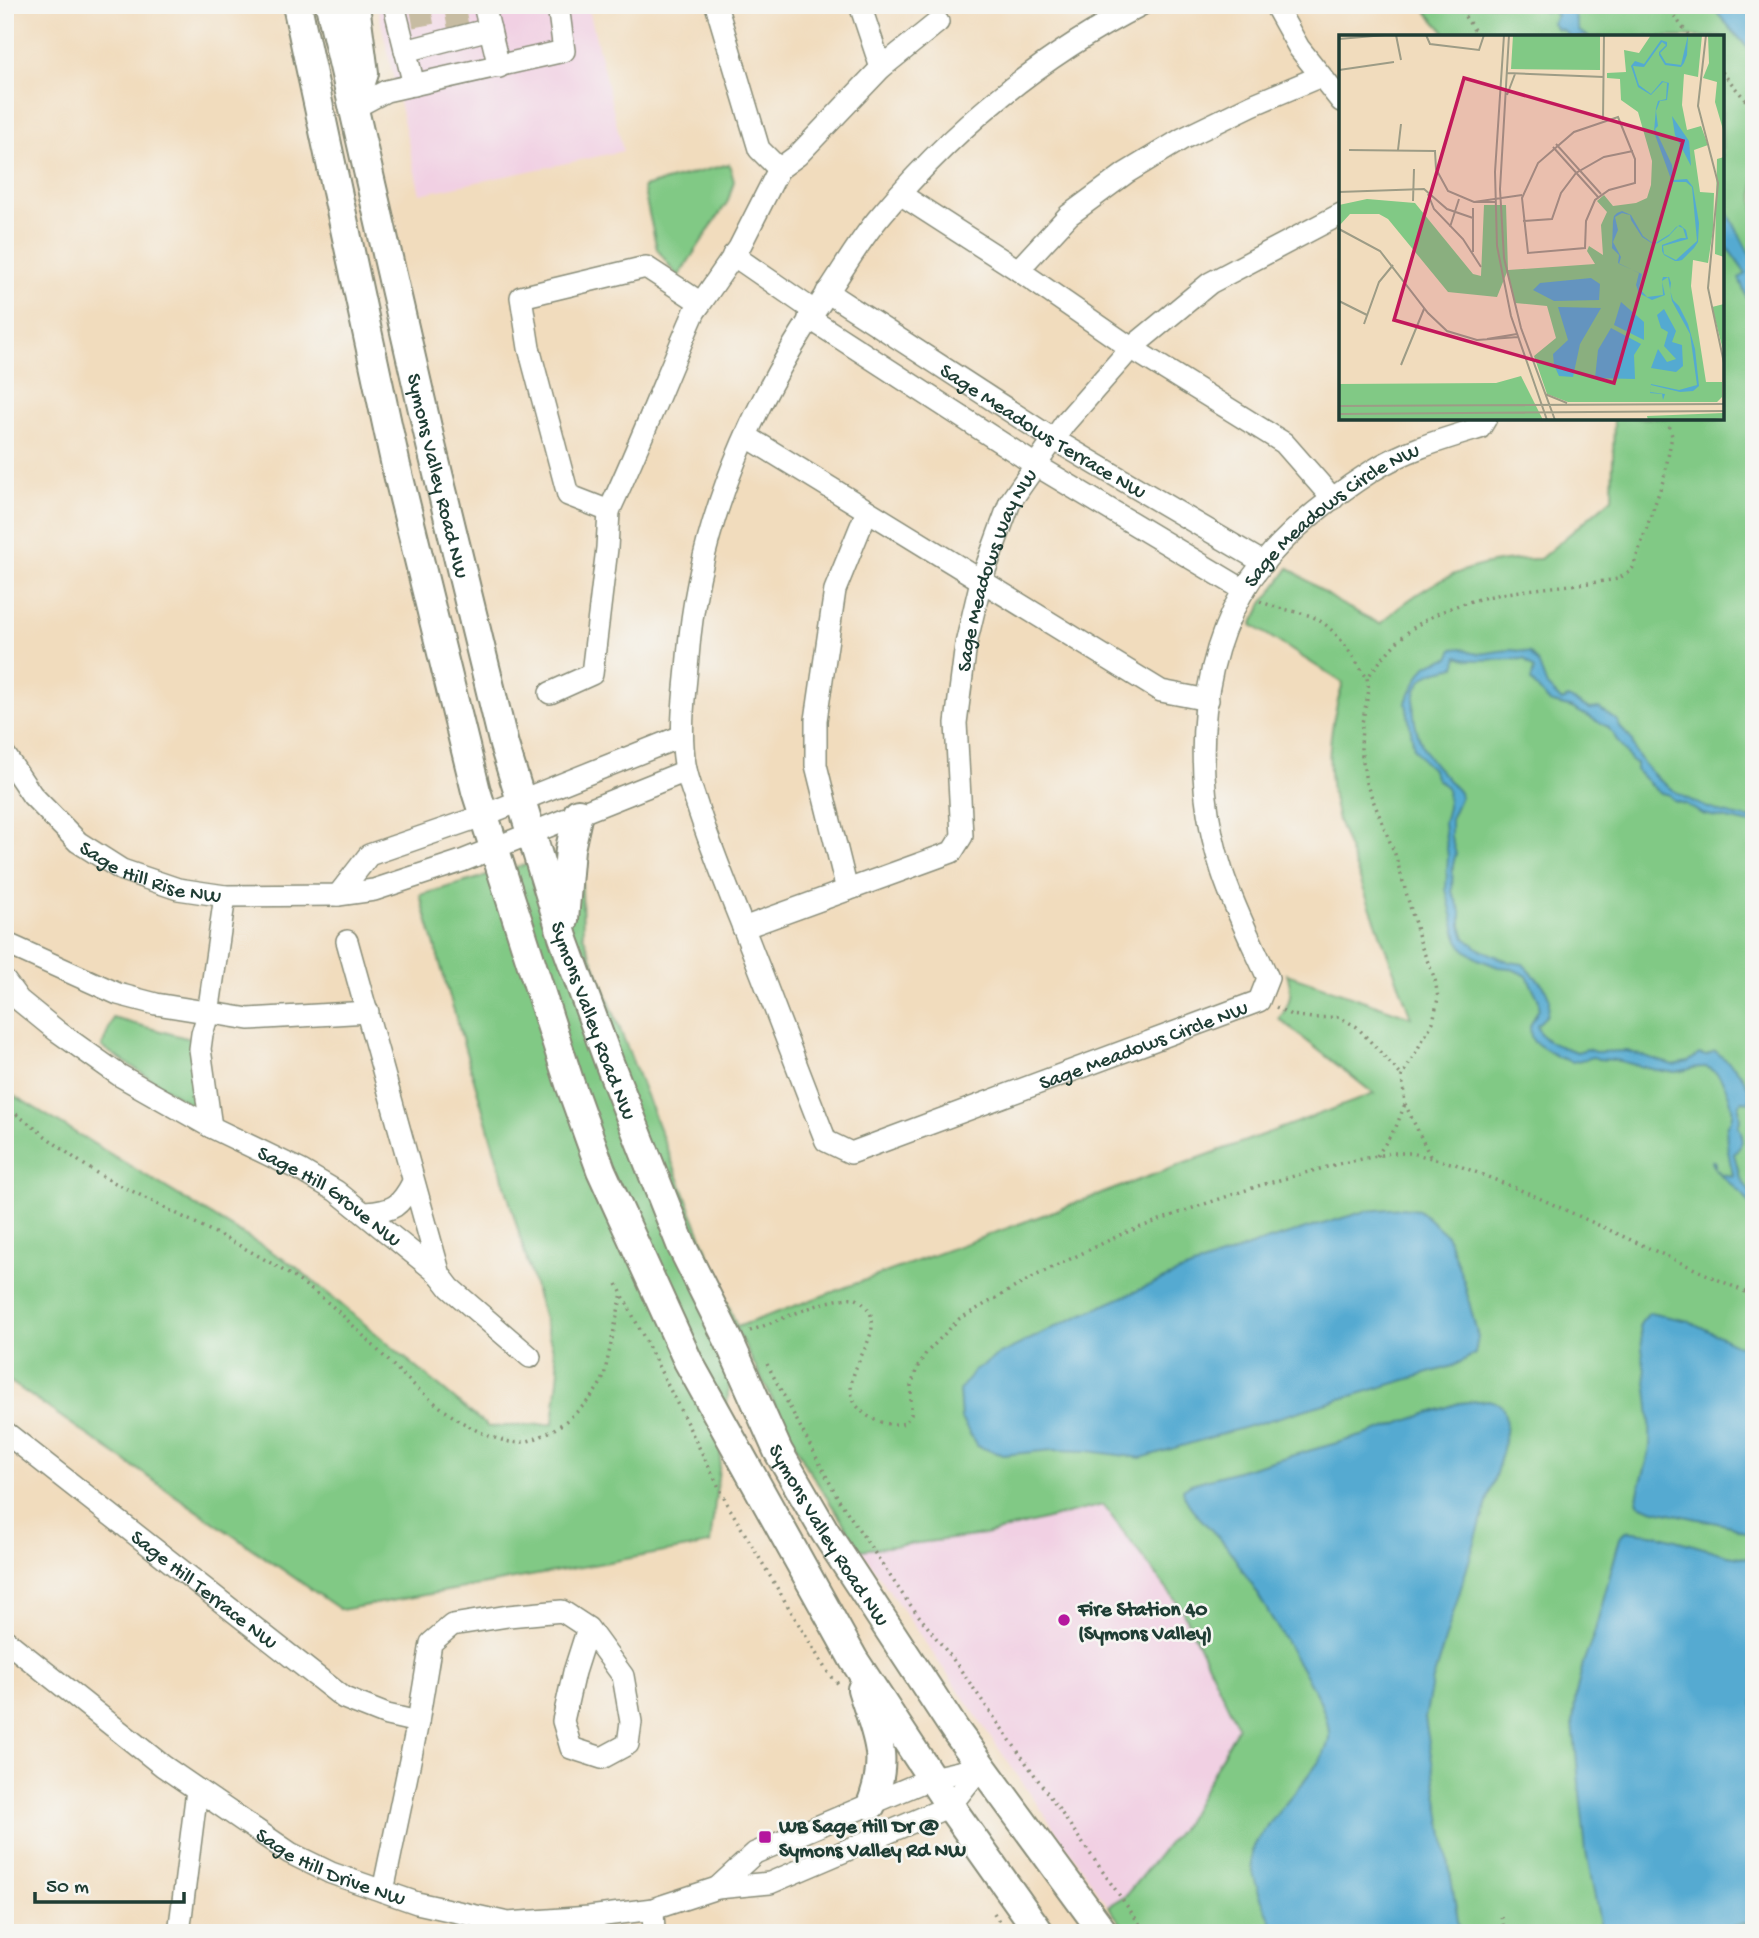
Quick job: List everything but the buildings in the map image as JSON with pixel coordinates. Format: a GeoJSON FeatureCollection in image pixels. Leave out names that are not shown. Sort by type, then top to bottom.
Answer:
{"type":"FeatureCollection","features":[{"type":"Feature","properties":{"kind":"main road","name":"Symons Valley Road NW"},"geometry":{"type":"LineString","coordinates":[[297,5],[396,467],[482,816],[601,1170],[688,1361],[853,1660],[950,1806],[1040,1933]]}},
{"type":"Feature","properties":{"kind":"main road","name":"Symons Valley Road NW"},"geometry":{"type":"LineString","coordinates":[[330,5],[431,445],[504,746],[563,937],[682,1247],[729,1341],[778,1451],[825,1532],[981,1767],[1024,1821],[1104,1933]]}},
{"type":"Feature","properties":{"kind":"main road"},"geometry":{"type":"LineString","coordinates":[[354,108],[364,73],[355,5]]}},
{"type":"Feature","properties":{"kind":"main road"},"geometry":{"type":"LineString","coordinates":[[563,937],[568,869],[578,813]]}},
{"type":"Feature","properties":{"kind":"main road"},"geometry":{"type":"LineString","coordinates":[[853,1660],[881,1753],[881,1773],[871,1805]]}},
{"type":"Feature","properties":{"kind":"street"},"geometry":{"type":"LineString","coordinates":[[394,5],[414,85]]}},
{"type":"Feature","properties":{"kind":"street"},"geometry":{"type":"LineString","coordinates":[[484,5],[499,67]]}},
{"type":"Feature","properties":{"kind":"street"},"geometry":{"type":"LineString","coordinates":[[354,108],[386,91],[564,51],[558,5]]}},
{"type":"Feature","properties":{"kind":"street"},"geometry":{"type":"LineString","coordinates":[[716,5],[759,149],[779,169]]}},
{"type":"Feature","properties":{"kind":"street"},"geometry":{"type":"LineString","coordinates":[[860,5],[881,68]]}},
{"type":"Feature","properties":{"kind":"street"},"geometry":{"type":"LineString","coordinates":[[1275,5],[1298,48],[1339,98]]}},
{"type":"Feature","properties":{"kind":"street","name":"Sage Meadows Circle NW"},"geometry":{"type":"LineString","coordinates":[[1129,8],[1045,63],[975,117],[928,161],[875,223],[812,314],[767,390],[732,466],[701,570],[690,625],[682,736],[686,771],[707,838],[826,1140],[851,1153],[1259,1001],[1268,978],[1243,925],[1222,869],[1205,794],[1204,733],[1211,670],[1228,624],[1244,590],[1264,562],[1309,516],[1374,470],[1428,445],[1480,428],[1485,420]]}},
{"type":"Feature","properties":{"kind":"street"},"geometry":{"type":"LineString","coordinates":[[550,693],[592,674],[607,548],[608,511],[634,458],[674,358],[701,303],[733,255],[779,169],[798,155],[881,68],[938,22]]}},
{"type":"Feature","properties":{"kind":"street"},"geometry":{"type":"LineString","coordinates":[[405,51],[427,39],[489,29]]}},
{"type":"Feature","properties":{"kind":"street"},"geometry":{"type":"LineString","coordinates":[[1018,270],[1069,215],[1126,173],[1182,139],[1321,76]]}},
{"type":"Feature","properties":{"kind":"street"},"geometry":{"type":"LineString","coordinates":[[900,194],[1018,270],[1131,348],[1284,443],[1333,499]]}},
{"type":"Feature","properties":{"kind":"street","name":"Sage Meadows Way NW"},"geometry":{"type":"LineString","coordinates":[[743,928],[952,852],[962,836],[956,723],[966,645],[981,581],[1010,502],[1053,439],[1131,348],[1210,283],[1339,215]]}},
{"type":"Feature","properties":{"kind":"street","name":"Sage Meadows Terrace NW"},"geometry":{"type":"LineString","coordinates":[[733,255],[812,314],[1034,464],[1244,590]]}},
{"type":"Feature","properties":{"kind":"street"},"geometry":{"type":"LineString","coordinates":[[608,511],[568,495],[529,348],[522,297],[646,267],[701,303]]}},
{"type":"Feature","properties":{"kind":"street","name":"Sage Meadows Terrace NW"},"geometry":{"type":"LineString","coordinates":[[827,292],[1053,439],[1264,562]]}},
{"type":"Feature","properties":{"kind":"street"},"geometry":{"type":"LineString","coordinates":[[746,436],[1161,691],[1208,700]]}},
{"type":"Feature","properties":{"kind":"street"},"geometry":{"type":"LineString","coordinates":[[847,890],[816,765],[816,720],[835,590],[867,511]]}},
{"type":"Feature","properties":{"kind":"street"},"geometry":{"type":"LineString","coordinates":[[338,895],[369,855],[482,816],[682,736]]}},
{"type":"Feature","properties":{"kind":"street","name":"Sage Hill Rise NW"},"geometry":{"type":"LineString","coordinates":[[5,755],[32,795],[78,842],[122,870],[178,889],[225,896],[338,895],[374,890],[492,849]]}},
{"type":"Feature","properties":{"kind":"street"},"geometry":{"type":"LineString","coordinates":[[492,849],[686,771]]}},
{"type":"Feature","properties":{"kind":"street"},"geometry":{"type":"LineString","coordinates":[[211,1127],[200,1049],[208,1014],[225,896]]}},
{"type":"Feature","properties":{"kind":"street","name":"Sage Hill Grove NW"},"geometry":{"type":"LineString","coordinates":[[347,941],[440,1275]]}},
{"type":"Feature","properties":{"kind":"street"},"geometry":{"type":"LineString","coordinates":[[5,943],[118,994],[208,1014],[249,1019],[368,1012]]}},
{"type":"Feature","properties":{"kind":"street","name":"Sage Hill Grove NW"},"geometry":{"type":"LineString","coordinates":[[5,981],[19,1000],[57,1031],[120,1075],[211,1127],[302,1171],[336,1191],[440,1275],[450,1288],[530,1357]]}},
{"type":"Feature","properties":{"kind":"street"},"geometry":{"type":"LineString","coordinates":[[366,1213],[383,1212],[396,1207],[414,1182]]}},
{"type":"Feature","properties":{"kind":"street","name":"Sage Hill Terrace NW"},"geometry":{"type":"LineString","coordinates":[[5,1432],[344,1698],[387,1715],[418,1722]]}},
{"type":"Feature","properties":{"kind":"street"},"geometry":{"type":"LineString","coordinates":[[383,1891],[418,1722],[431,1643],[452,1625],[508,1616],[562,1611],[588,1628],[623,1676],[631,1722],[628,1744],[602,1758],[571,1748],[563,1721],[588,1628]]}},
{"type":"Feature","properties":{"kind":"street","name":"Sage Hill Drive NW"},"geometry":{"type":"LineString","coordinates":[[5,1640],[163,1766],[290,1853],[331,1873],[417,1903],[524,1928],[653,1909],[717,1888],[770,1883],[950,1806],[981,1767]]}},
{"type":"Feature","properties":{"kind":"street","name":"Sage Hill Drive NW"},"geometry":{"type":"LineString","coordinates":[[717,1888],[755,1853],[932,1778],[981,1767]]}},
{"type":"Feature","properties":{"kind":"street"},"geometry":{"type":"LineString","coordinates":[[179,1933],[197,1790]]}},
{"type":"Feature","properties":{"kind":"street"},"geometry":{"type":"LineString","coordinates":[[653,1909],[654,1933]]}},
{"type":"Feature","properties":{"kind":"path"},"geometry":{"type":"LineString","coordinates":[[1457,5],[1478,35]]}},
{"type":"Feature","properties":{"kind":"path"},"geometry":{"type":"LineString","coordinates":[[1666,5],[1688,35]]}},
{"type":"Feature","properties":{"kind":"path"},"geometry":{"type":"LineString","coordinates":[[1724,74],[1754,110]]}},
{"type":"Feature","properties":{"kind":"path"},"geometry":{"type":"LineString","coordinates":[[1367,678],[1392,648],[1418,625],[1457,605],[1481,598],[1618,579],[1632,570],[1664,478],[1672,436],[1668,420]]}},
{"type":"Feature","properties":{"kind":"path"},"geometry":{"type":"LineString","coordinates":[[1244,590],[1262,602],[1324,622],[1367,678],[1369,690],[1362,723],[1361,748],[1366,783],[1395,854],[1422,948],[1435,979],[1438,998],[1433,1022],[1402,1076],[1405,1104],[1430,1156]]}},
{"type":"Feature","properties":{"kind":"path"},"geometry":{"type":"LineString","coordinates":[[1259,1001],[1291,1015],[1339,1017],[1357,1027],[1402,1076]]}},
{"type":"Feature","properties":{"kind":"path"},"geometry":{"type":"LineString","coordinates":[[1377,1156],[1396,1126],[1405,1104]]}},
{"type":"Feature","properties":{"kind":"path"},"geometry":{"type":"LineString","coordinates":[[5,1105],[95,1172],[284,1270],[340,1313],[445,1410],[462,1423],[498,1439],[512,1442],[531,1441],[573,1416],[590,1400],[599,1389],[604,1376],[622,1293]]}},
{"type":"Feature","properties":{"kind":"path"},"geometry":{"type":"LineString","coordinates":[[729,1341],[825,1304],[850,1297],[860,1300],[869,1309],[873,1320],[871,1335],[855,1369],[850,1389],[855,1407],[869,1418],[894,1426],[905,1423],[911,1414],[911,1386],[926,1353],[959,1319],[1035,1276],[1133,1230],[1261,1185],[1338,1164],[1411,1153],[1430,1156],[1528,1193],[1754,1296]]}},
{"type":"Feature","properties":{"kind":"path"},"geometry":{"type":"LineString","coordinates":[[617,1284],[729,1507],[826,1670],[842,1689]]}},
{"type":"Feature","properties":{"kind":"path"},"geometry":{"type":"LineString","coordinates":[[5,1322],[13,1330],[5,1340]]}},
{"type":"Feature","properties":{"kind":"path"},"geometry":{"type":"LineString","coordinates":[[761,1354],[788,1399],[839,1500],[905,1598],[955,1662],[1146,1933]]}},
{"type":"Feature","properties":{"kind":"path"},"geometry":{"type":"LineString","coordinates":[[1501,1917],[1505,1933]]}},
{"type":"Feature","properties":{"kind":"shaded area"},"geometry":{"type":"Polygon","coordinates":[[[377,5],[588,5],[623,151],[420,194],[377,5]]]}},
{"type":"Feature","properties":{"kind":"shaded area"},"geometry":{"type":"Polygon","coordinates":[[[1103,1505],[1181,1608],[1238,1727],[1185,1823],[1126,1896],[1108,1906],[861,1550],[984,1535],[1103,1505]]]}},
{"type":"Feature","properties":{"kind":"green space"},"geometry":{"type":"Polygon","coordinates":[[[1420,5],[1754,5],[1754,1933],[1128,1933],[1108,1906],[1126,1895],[1185,1823],[1238,1727],[1181,1608],[1103,1505],[984,1535],[861,1550],[807,1467],[736,1329],[710,1544],[341,1610],[5,1378],[5,1090],[295,1266],[488,1427],[553,1424],[559,1370],[420,895],[581,849],[583,935],[737,1327],[1374,1094],[1279,1019],[1290,997],[1287,974],[1411,1017],[1338,820],[1334,802],[1330,768],[1331,735],[1343,683],[1252,625],[1262,605],[1289,568],[1341,604],[1380,624],[1416,595],[1453,575],[1494,563],[1540,559],[1612,498],[1614,420],[1724,420],[1724,35],[1447,35],[1420,5]]]}},
{"type":"Feature","properties":{"kind":"green space"},"geometry":{"type":"Polygon","coordinates":[[[729,164],[734,181],[728,201],[678,277],[657,249],[643,187],[729,164]]]}},
{"type":"Feature","properties":{"kind":"green space"},"geometry":{"type":"Polygon","coordinates":[[[113,1018],[194,1040],[202,1112],[102,1047],[113,1018]]]}},
{"type":"Feature","properties":{"kind":"water"},"geometry":{"type":"Polygon","coordinates":[[[1534,5],[1567,5],[1574,12],[1579,31],[1586,35],[1569,35],[1557,29],[1552,23],[1557,15],[1548,9],[1545,12],[1534,5]]]}},
{"type":"Feature","properties":{"kind":"water"},"geometry":{"type":"Polygon","coordinates":[[[1710,5],[1754,5],[1754,55],[1710,5]]]}},
{"type":"Feature","properties":{"kind":"water"},"geometry":{"type":"Polygon","coordinates":[[[1724,205],[1754,263],[1754,317],[1739,278],[1746,274],[1724,243],[1724,205]]]}},
{"type":"Feature","properties":{"kind":"water"},"geometry":{"type":"Polygon","coordinates":[[[1462,648],[1474,653],[1512,650],[1530,653],[1539,665],[1547,686],[1562,701],[1568,698],[1590,709],[1599,708],[1618,721],[1618,725],[1632,740],[1634,750],[1644,764],[1666,785],[1708,808],[1754,819],[1754,824],[1751,824],[1702,814],[1674,801],[1669,795],[1658,792],[1636,770],[1636,763],[1632,762],[1608,727],[1572,708],[1549,702],[1531,681],[1534,669],[1524,659],[1469,660],[1458,656],[1455,667],[1429,674],[1416,690],[1415,724],[1422,745],[1461,796],[1451,819],[1451,837],[1456,854],[1452,892],[1461,911],[1461,926],[1465,938],[1479,949],[1510,962],[1523,964],[1544,986],[1549,997],[1549,1006],[1547,1015],[1537,1025],[1543,1036],[1552,1043],[1577,1052],[1587,1049],[1595,1052],[1627,1051],[1673,1065],[1688,1062],[1699,1054],[1706,1056],[1715,1051],[1734,1067],[1744,1079],[1750,1093],[1750,1102],[1743,1101],[1739,1104],[1738,1125],[1742,1140],[1734,1154],[1740,1177],[1754,1198],[1754,1218],[1747,1200],[1720,1175],[1715,1168],[1721,1174],[1733,1176],[1726,1138],[1732,1108],[1726,1089],[1714,1072],[1703,1067],[1671,1072],[1593,1057],[1573,1062],[1558,1057],[1534,1042],[1531,1037],[1530,1026],[1539,1008],[1539,1000],[1527,976],[1478,959],[1464,949],[1458,940],[1446,889],[1448,857],[1444,823],[1448,807],[1447,787],[1436,779],[1431,768],[1414,748],[1406,703],[1426,667],[1449,658],[1453,649],[1462,648]]]}},
{"type":"Feature","properties":{"kind":"water"},"geometry":{"type":"Polygon","coordinates":[[[1401,1208],[1419,1210],[1446,1234],[1464,1281],[1478,1337],[1475,1354],[1453,1366],[1141,1458],[1088,1451],[1053,1450],[1003,1455],[977,1446],[961,1419],[959,1391],[974,1371],[1000,1354],[1061,1324],[1180,1272],[1259,1243],[1366,1211],[1401,1208]]]}},
{"type":"Feature","properties":{"kind":"water"},"geometry":{"type":"Polygon","coordinates":[[[1649,1313],[1689,1321],[1754,1353],[1754,1536],[1731,1526],[1651,1509],[1639,1504],[1637,1500],[1650,1446],[1650,1415],[1640,1324],[1649,1313]]]}},
{"type":"Feature","properties":{"kind":"water"},"geometry":{"type":"Polygon","coordinates":[[[1488,1400],[1499,1404],[1504,1413],[1506,1426],[1503,1450],[1432,1683],[1425,1718],[1460,1933],[1278,1933],[1256,1883],[1252,1852],[1261,1835],[1323,1756],[1329,1738],[1327,1722],[1316,1693],[1253,1587],[1227,1547],[1188,1504],[1183,1489],[1191,1484],[1365,1435],[1459,1403],[1488,1400]]]}},
{"type":"Feature","properties":{"kind":"water"},"geometry":{"type":"Polygon","coordinates":[[[1625,1531],[1658,1535],[1728,1555],[1754,1559],[1754,1920],[1713,1933],[1604,1933],[1601,1928],[1586,1852],[1573,1723],[1576,1693],[1584,1660],[1594,1634],[1620,1538],[1625,1531]]]}},
{"type":"Feature","properties":{"kind":"tunnel"},"geometry":{"type":"LineString","coordinates":[[420,5],[425,33]]}},
{"type":"Feature","properties":{"kind":"tunnel"},"geometry":{"type":"LineString","coordinates":[[454,5],[458,26]]}},
{"type":"Feature","properties":{"kind":"place","name":"Fire Station 40 (Symons Valley)"},"geometry":{"type":"Point","coordinates":[1064,1620]}},
{"type":"Feature","properties":{"kind":"place","name":"WB Sage Hill Dr @ Symons Valley Rd NW"},"geometry":{"type":"Point","coordinates":[765,1837]}}]}
